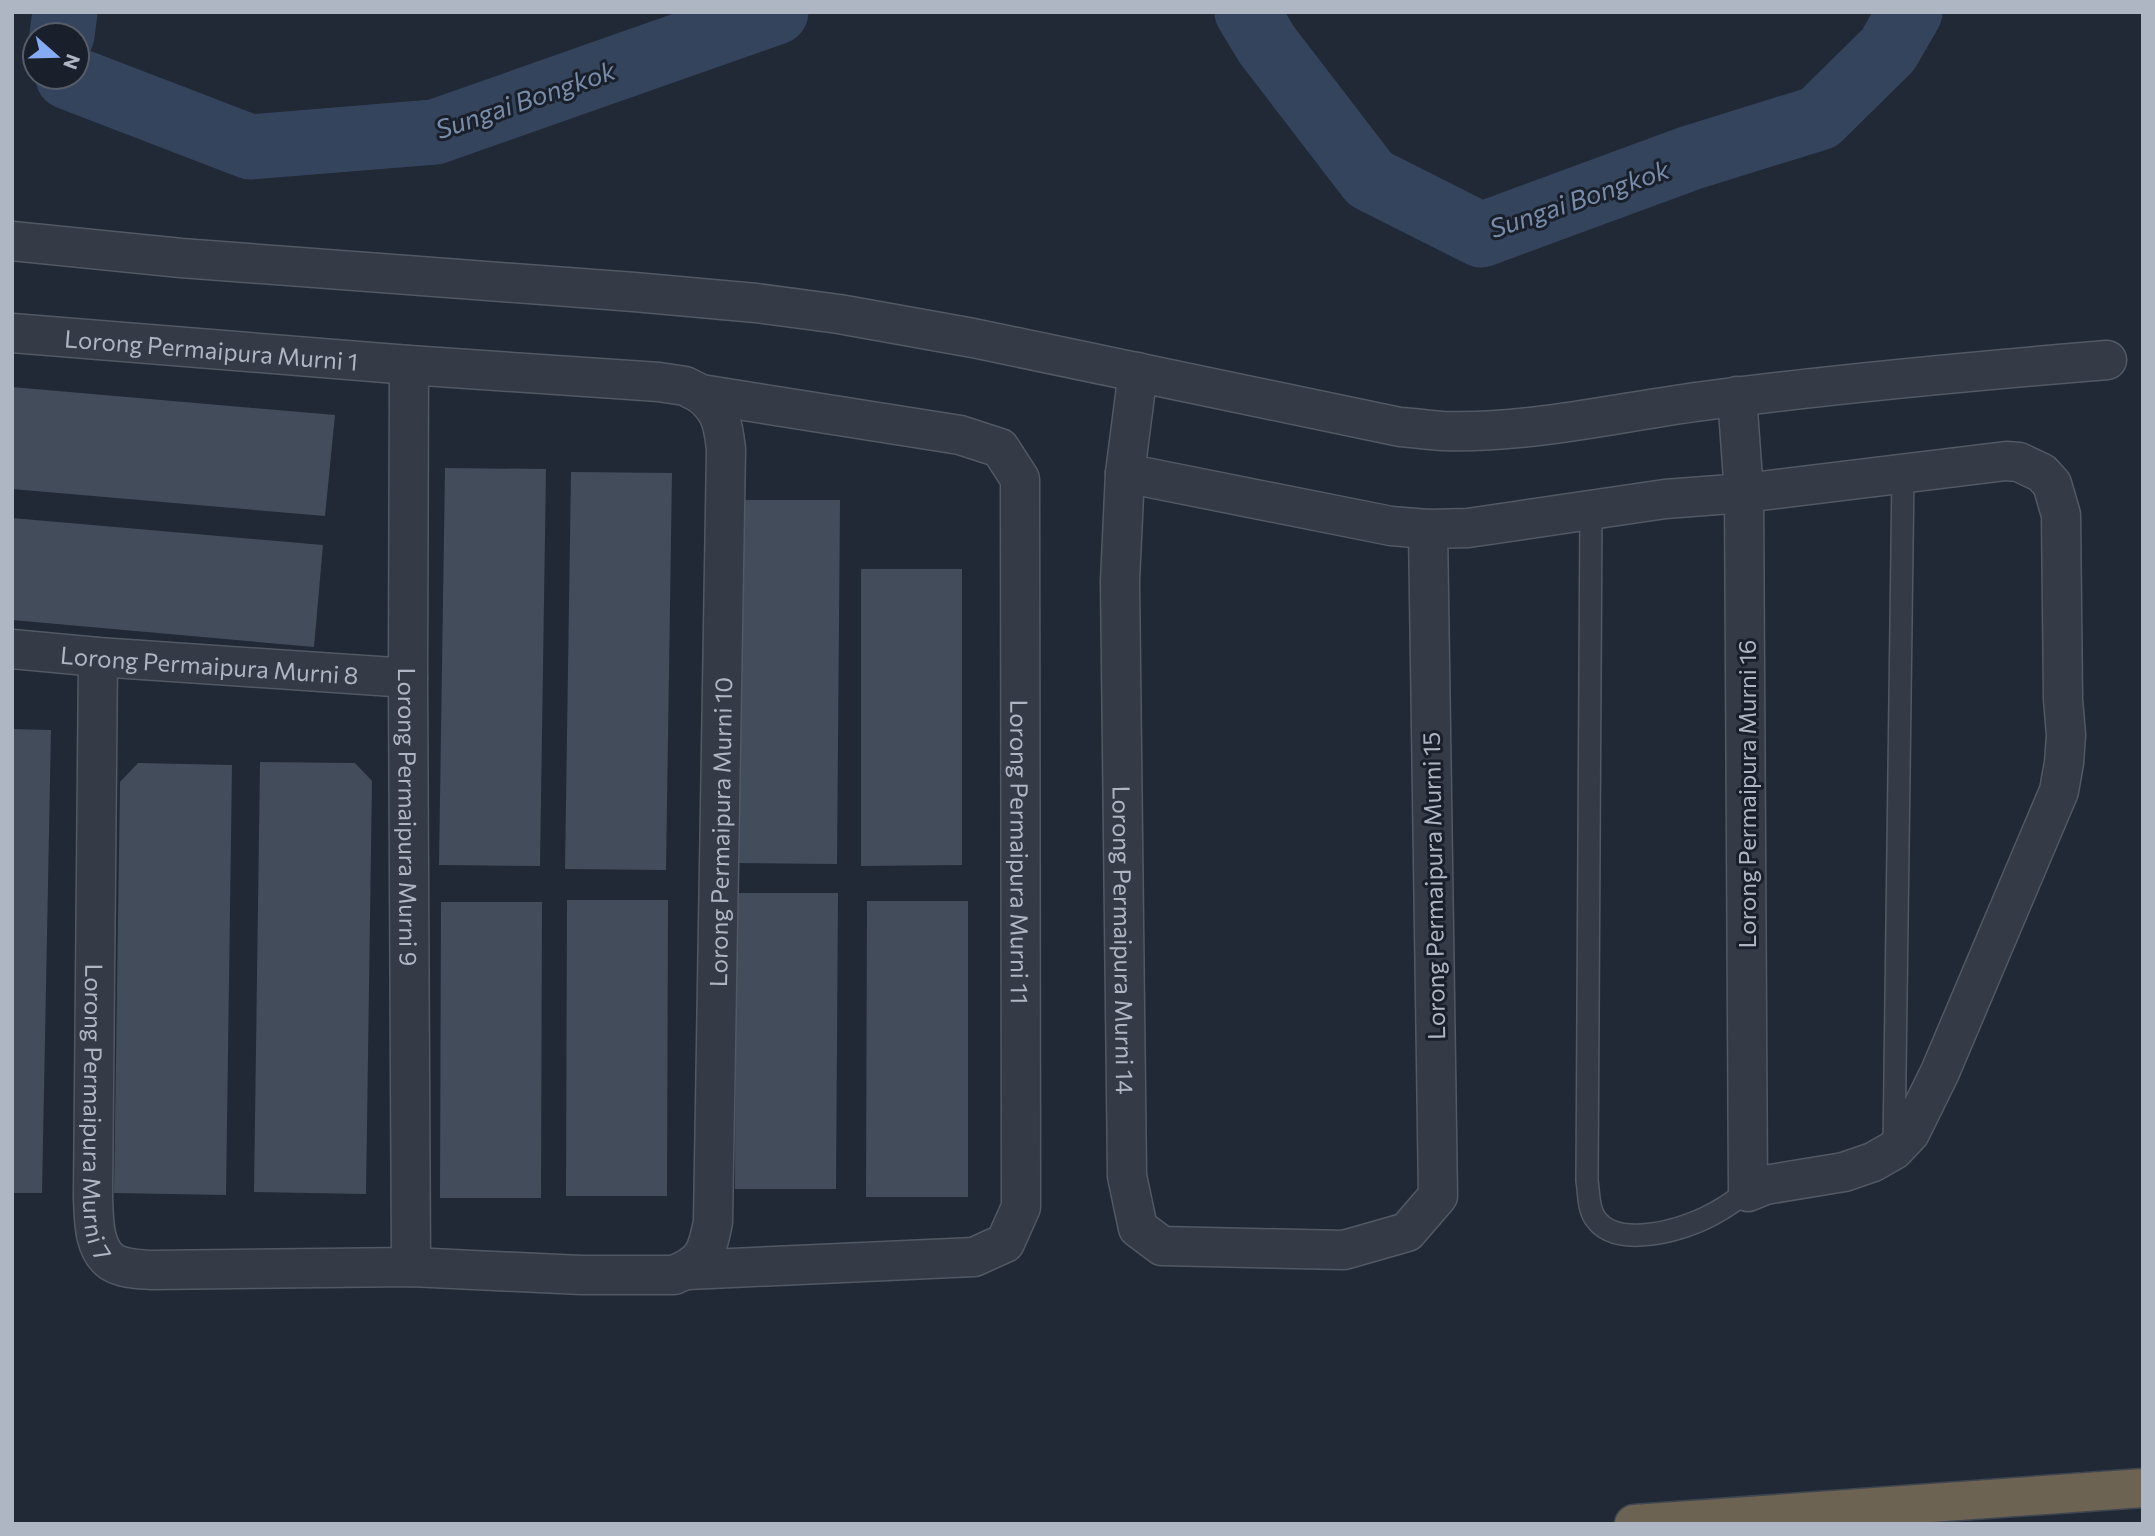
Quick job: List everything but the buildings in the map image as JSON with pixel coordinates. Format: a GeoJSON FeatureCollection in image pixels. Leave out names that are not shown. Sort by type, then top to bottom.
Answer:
{"type":"FeatureCollection","features":[{"type":"Feature","properties":{"kind":"highway"},"geometry":{"type":"LineString","coordinates":[[1634,1524],[2143,1488]]}},
{"type":"Feature","properties":{"kind":"street"},"geometry":{"type":"LineString","coordinates":[[12,241],[181,258],[756,303],[903,324],[1400,427],[1444,431],[1499,429],[1574,421],[1737,396],[1869,380],[2107,360]]}},
{"type":"Feature","properties":{"kind":"street","name":"Lorong Permaipura Murni 1"},"geometry":{"type":"LineString","coordinates":[[12,333],[659,382],[685,387],[701,394]]}},
{"type":"Feature","properties":{"kind":"street","name":"Lorong Permaipura Murni 9"},"geometry":{"type":"LineString","coordinates":[[409,365],[411,1267]]}},
{"type":"Feature","properties":{"kind":"street","name":"Lorong Permaipura Murni 14"},"geometry":{"type":"LineString","coordinates":[[1138,372],[1125,473],[1120,581],[1126,1176],[1138,1228],[1162,1246],[1344,1250],[1407,1232]]}},
{"type":"Feature","properties":{"kind":"street","name":"Lorong Permaipura Murni 10"},"geometry":{"type":"LineString","coordinates":[[688,1270],[698,1263],[706,1251],[713,1222],[726,476],[723,424],[714,405],[701,394]]}},
{"type":"Feature","properties":{"kind":"street","name":"Lorong Permaipura Murni 11"},"geometry":{"type":"LineString","coordinates":[[411,1267],[582,1275],[674,1275],[688,1270],[974,1257],[1005,1243],[1021,1207],[1020,479],[1000,448],[960,435],[701,394]]}},
{"type":"Feature","properties":{"kind":"street","name":"Lorong Permaipura Murni 16"},"geometry":{"type":"LineString","coordinates":[[1737,396],[1744,493],[1748,1192]]}},
{"type":"Feature","properties":{"kind":"street"},"geometry":{"type":"LineString","coordinates":[[1125,473],[1391,526],[1428,529],[1506,524],[1665,499],[1744,493],[2006,461],[2031,467],[2042,473],[2052,484],[2061,515],[2063,699],[2066,735],[2059,791],[1940,1072],[1910,1133],[1894,1150],[1873,1162],[1844,1172],[1785,1180],[1748,1192]]}},
{"type":"Feature","properties":{"kind":"street","name":"Lorong Permaipura Murni 15"},"geometry":{"type":"LineString","coordinates":[[1407,1232],[1438,1196],[1428,529]]}},
{"type":"Feature","properties":{"kind":"street","name":"Lorong Permaipura Murni 8"},"geometry":{"type":"LineString","coordinates":[[12,649],[408,678]]}},
{"type":"Feature","properties":{"kind":"street","name":"Lorong Permaipura Murni 7"},"geometry":{"type":"LineString","coordinates":[[98,657],[93,1198],[94,1225],[100,1247],[112,1262],[130,1268],[152,1270],[411,1267]]}},
{"type":"Feature","properties":{"kind":"lane"},"geometry":{"type":"LineString","coordinates":[[1894,1150],[1903,472]]}},
{"type":"Feature","properties":{"kind":"lane"},"geometry":{"type":"LineString","coordinates":[[1591,509],[1587,1181],[1590,1205],[1603,1226],[1620,1234],[1640,1235],[1688,1225],[1711,1216],[1748,1192]]}},
{"type":"Feature","properties":{"kind":"waterway","name":"Sungai Bongkok"},"geometry":{"type":"LineString","coordinates":[[64,21],[65,12]]}},
{"type":"Feature","properties":{"kind":"waterway","name":"Sungai Bongkok"},"geometry":{"type":"LineString","coordinates":[[91,86],[250,147],[435,132],[776,12]]}},
{"type":"Feature","properties":{"kind":"waterway","name":"Sungai Bongkok"},"geometry":{"type":"LineString","coordinates":[[1247,12],[1267,45],[1370,179],[1481,235],[1690,158],[1819,118],[1888,50],[1910,12]]}}]}
